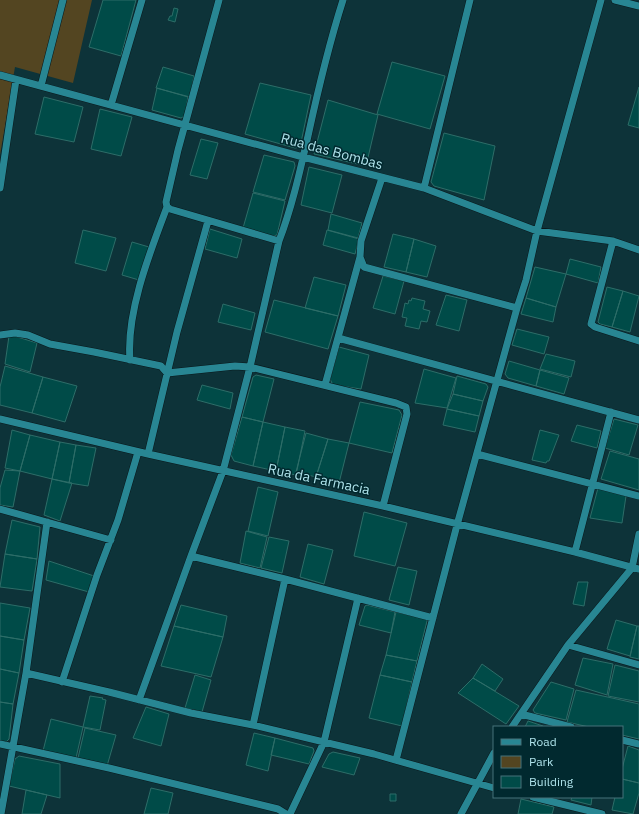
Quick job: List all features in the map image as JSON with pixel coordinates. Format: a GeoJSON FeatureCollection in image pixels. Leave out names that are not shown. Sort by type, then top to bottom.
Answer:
{"type":"FeatureCollection","features":[{"type":"Feature","properties":{"kind":"street"},"geometry":{"type":"LineString","coordinates":[[41,86],[63,0]]}},
{"type":"Feature","properties":{"kind":"street"},"geometry":{"type":"LineString","coordinates":[[111,105],[142,0]]}},
{"type":"Feature","properties":{"kind":"street"},"geometry":{"type":"LineString","coordinates":[[130,360],[129,349],[132,325],[139,290],[149,255],[166,207],[185,125],[219,0]]}},
{"type":"Feature","properties":{"kind":"street"},"geometry":{"type":"LineString","coordinates":[[138,700],[190,556],[223,471],[250,367],[279,241],[286,222],[303,158],[342,0]]}},
{"type":"Feature","properties":{"kind":"street"},"geometry":{"type":"LineString","coordinates":[[424,188],[470,0]]}},
{"type":"Feature","properties":{"kind":"street"},"geometry":{"type":"LineString","coordinates":[[396,760],[457,524],[526,280],[537,231],[601,0]]}},
{"type":"Feature","properties":{"kind":"street"},"geometry":{"type":"LineString","coordinates":[[614,0],[639,6]]}},
{"type":"Feature","properties":{"kind":"street","name":"Rua das Bombas"},"geometry":{"type":"LineString","coordinates":[[0,75],[303,158],[424,188],[537,231],[612,241],[639,250]]}},
{"type":"Feature","properties":{"kind":"street"},"geometry":{"type":"LineString","coordinates":[[0,188],[16,80]]}},
{"type":"Feature","properties":{"kind":"street"},"geometry":{"type":"LineString","coordinates":[[325,386],[360,257],[361,241],[382,178]]}},
{"type":"Feature","properties":{"kind":"street"},"geometry":{"type":"LineString","coordinates":[[166,207],[208,221],[279,241]]}},
{"type":"Feature","properties":{"kind":"street"},"geometry":{"type":"LineString","coordinates":[[148,454],[182,311],[208,221]]}},
{"type":"Feature","properties":{"kind":"street"},"geometry":{"type":"LineString","coordinates":[[612,241],[591,324],[595,327],[639,341]]}},
{"type":"Feature","properties":{"kind":"street"},"geometry":{"type":"LineString","coordinates":[[360,257],[364,267],[517,308]]}},
{"type":"Feature","properties":{"kind":"street"},"geometry":{"type":"LineString","coordinates":[[0,335],[15,333],[28,335],[50,344],[161,366],[167,373]]}},
{"type":"Feature","properties":{"kind":"street"},"geometry":{"type":"LineString","coordinates":[[338,338],[639,420]]}},
{"type":"Feature","properties":{"kind":"street"},"geometry":{"type":"LineString","coordinates":[[167,373],[235,366],[250,367],[396,403],[406,407],[407,414],[383,506]]}},
{"type":"Feature","properties":{"kind":"street"},"geometry":{"type":"LineString","coordinates":[[575,552],[594,484],[611,412]]}},
{"type":"Feature","properties":{"kind":"street","name":"Rua da Farmacia"},"geometry":{"type":"LineString","coordinates":[[0,419],[138,452],[383,506],[636,568]]}},
{"type":"Feature","properties":{"kind":"street"},"geometry":{"type":"LineString","coordinates":[[62,682],[97,575],[118,520],[138,452]]}},
{"type":"Feature","properties":{"kind":"street"},"geometry":{"type":"LineString","coordinates":[[477,454],[639,496]]}},
{"type":"Feature","properties":{"kind":"street"},"geometry":{"type":"LineString","coordinates":[[0,509],[111,540]]}},
{"type":"Feature","properties":{"kind":"street"},"geometry":{"type":"LineString","coordinates":[[1,814],[26,673],[47,522]]}},
{"type":"Feature","properties":{"kind":"street"},"geometry":{"type":"LineString","coordinates":[[513,726],[568,645],[636,568],[639,534]]}},
{"type":"Feature","properties":{"kind":"street"},"geometry":{"type":"LineString","coordinates":[[190,556],[285,579],[433,618]]}},
{"type":"Feature","properties":{"kind":"street"},"geometry":{"type":"LineString","coordinates":[[253,725],[285,579]]}},
{"type":"Feature","properties":{"kind":"street"},"geometry":{"type":"LineString","coordinates":[[290,814],[324,742],[358,598]]}},
{"type":"Feature","properties":{"kind":"street"},"geometry":{"type":"LineString","coordinates":[[568,645],[639,665]]}},
{"type":"Feature","properties":{"kind":"street"},"geometry":{"type":"LineString","coordinates":[[26,673],[191,713],[253,725],[324,742],[396,760],[493,788]]}},
{"type":"Feature","properties":{"kind":"street"},"geometry":{"type":"LineString","coordinates":[[521,714],[567,726]]}},
{"type":"Feature","properties":{"kind":"street"},"geometry":{"type":"LineString","coordinates":[[623,740],[639,744]]}},
{"type":"Feature","properties":{"kind":"street"},"geometry":{"type":"LineString","coordinates":[[0,744],[278,809],[286,814]]}},
{"type":"Feature","properties":{"kind":"street"},"geometry":{"type":"LineString","coordinates":[[461,814],[493,755]]}},
{"type":"Feature","properties":{"kind":"street"},"geometry":{"type":"LineString","coordinates":[[536,798],[602,814]]}},
{"type":"Feature","properties":{"kind":"green space"},"geometry":{"type":"Polygon","coordinates":[[[0,0],[92,0],[73,83],[15,67],[0,155],[0,0]]]}},
{"type":"Feature","properties":{"kind":"building"},"geometry":{"type":"Polygon","coordinates":[[[103,0],[136,0],[121,56],[89,47],[103,0]]]}},
{"type":"Feature","properties":{"kind":"building"},"geometry":{"type":"Polygon","coordinates":[[[174,8],[178,9],[175,22],[168,20],[170,16],[172,16],[174,8]]]}},
{"type":"Feature","properties":{"kind":"building"},"geometry":{"type":"Polygon","coordinates":[[[392,62],[445,76],[430,129],[377,114],[392,62]]]}},
{"type":"Feature","properties":{"kind":"building"},"geometry":{"type":"Polygon","coordinates":[[[163,67],[194,76],[190,97],[156,88],[163,67]]]}},
{"type":"Feature","properties":{"kind":"building"},"geometry":{"type":"Polygon","coordinates":[[[260,83],[311,95],[300,147],[295,148],[245,134],[260,83]]]}},
{"type":"Feature","properties":{"kind":"building"},"geometry":{"type":"Polygon","coordinates":[[[639,87],[639,128],[628,125],[639,87]]]}},
{"type":"Feature","properties":{"kind":"building"},"geometry":{"type":"Polygon","coordinates":[[[157,88],[188,97],[185,116],[181,118],[152,110],[157,88]]]}},
{"type":"Feature","properties":{"kind":"building"},"geometry":{"type":"Polygon","coordinates":[[[44,97],[83,107],[74,142],[35,134],[44,97]]]}},
{"type":"Feature","properties":{"kind":"building"},"geometry":{"type":"Polygon","coordinates":[[[328,100],[378,115],[366,166],[314,154],[328,100]]]}},
{"type":"Feature","properties":{"kind":"building"},"geometry":{"type":"Polygon","coordinates":[[[100,109],[132,117],[121,156],[91,149],[100,109]]]}},
{"type":"Feature","properties":{"kind":"building"},"geometry":{"type":"Polygon","coordinates":[[[444,133],[495,146],[484,200],[434,186],[431,182],[444,133]]]}},
{"type":"Feature","properties":{"kind":"building"},"geometry":{"type":"Polygon","coordinates":[[[201,139],[218,143],[207,179],[190,175],[201,139]]]}},
{"type":"Feature","properties":{"kind":"building"},"geometry":{"type":"Polygon","coordinates":[[[264,155],[294,162],[295,166],[285,200],[253,192],[264,155]]]}},
{"type":"Feature","properties":{"kind":"building"},"geometry":{"type":"Polygon","coordinates":[[[309,167],[342,175],[332,213],[301,205],[309,167]]]}},
{"type":"Feature","properties":{"kind":"building"},"geometry":{"type":"Polygon","coordinates":[[[253,193],[285,201],[277,235],[273,236],[243,228],[253,193]]]}},
{"type":"Feature","properties":{"kind":"building"},"geometry":{"type":"Polygon","coordinates":[[[331,214],[362,223],[358,238],[328,230],[331,214]]]}},
{"type":"Feature","properties":{"kind":"building"},"geometry":{"type":"Polygon","coordinates":[[[210,229],[242,239],[237,258],[205,249],[210,229]]]}},
{"type":"Feature","properties":{"kind":"building"},"geometry":{"type":"Polygon","coordinates":[[[83,230],[116,238],[106,271],[75,263],[83,230]]]}},
{"type":"Feature","properties":{"kind":"building"},"geometry":{"type":"Polygon","coordinates":[[[327,230],[359,239],[355,254],[323,245],[327,230]]]}},
{"type":"Feature","properties":{"kind":"building"},"geometry":{"type":"Polygon","coordinates":[[[393,234],[414,239],[406,272],[384,267],[393,234]]]}},
{"type":"Feature","properties":{"kind":"building"},"geometry":{"type":"Polygon","coordinates":[[[414,239],[436,246],[427,277],[406,272],[414,239]]]}},
{"type":"Feature","properties":{"kind":"building"},"geometry":{"type":"Polygon","coordinates":[[[132,242],[149,247],[139,280],[122,275],[132,242]]]}},
{"type":"Feature","properties":{"kind":"building"},"geometry":{"type":"Polygon","coordinates":[[[570,259],[601,267],[598,283],[566,274],[570,259]]]}},
{"type":"Feature","properties":{"kind":"building"},"geometry":{"type":"Polygon","coordinates":[[[535,267],[566,274],[556,307],[526,298],[535,267]]]}},
{"type":"Feature","properties":{"kind":"building"},"geometry":{"type":"Polygon","coordinates":[[[383,276],[404,281],[395,314],[373,308],[383,276]]]}},
{"type":"Feature","properties":{"kind":"building"},"geometry":{"type":"Polygon","coordinates":[[[314,277],[346,285],[338,316],[305,308],[314,277]]]}},
{"type":"Feature","properties":{"kind":"building"},"geometry":{"type":"Polygon","coordinates":[[[607,287],[623,291],[612,327],[600,324],[598,322],[607,287]]]}},
{"type":"Feature","properties":{"kind":"building"},"geometry":{"type":"Polygon","coordinates":[[[623,291],[639,296],[630,332],[612,327],[623,291]]]}},
{"type":"Feature","properties":{"kind":"building"},"geometry":{"type":"Polygon","coordinates":[[[446,295],[467,300],[459,331],[436,325],[446,295]]]}},
{"type":"Feature","properties":{"kind":"building"},"geometry":{"type":"Polygon","coordinates":[[[412,298],[425,301],[423,309],[430,311],[427,322],[421,321],[419,329],[405,326],[407,318],[402,317],[405,303],[408,304],[409,300],[411,301],[412,298]]]}},
{"type":"Feature","properties":{"kind":"building"},"geometry":{"type":"Polygon","coordinates":[[[526,298],[556,307],[553,322],[521,314],[526,298]]]}},
{"type":"Feature","properties":{"kind":"building"},"geometry":{"type":"Polygon","coordinates":[[[274,300],[338,316],[328,349],[265,332],[274,300]]]}},
{"type":"Feature","properties":{"kind":"building"},"geometry":{"type":"Polygon","coordinates":[[[223,304],[255,313],[251,330],[218,322],[223,304]]]}},
{"type":"Feature","properties":{"kind":"building"},"geometry":{"type":"Polygon","coordinates":[[[517,329],[549,337],[544,354],[512,345],[517,329]]]}},
{"type":"Feature","properties":{"kind":"building"},"geometry":{"type":"Polygon","coordinates":[[[11,335],[37,343],[30,372],[5,364],[9,336],[11,335]]]}},
{"type":"Feature","properties":{"kind":"building"},"geometry":{"type":"Polygon","coordinates":[[[339,347],[369,355],[361,389],[333,385],[330,379],[339,347]]]}},
{"type":"Feature","properties":{"kind":"building"},"geometry":{"type":"Polygon","coordinates":[[[546,354],[575,361],[571,377],[540,369],[546,354]]]}},
{"type":"Feature","properties":{"kind":"building"},"geometry":{"type":"Polygon","coordinates":[[[509,361],[540,370],[536,386],[508,378],[505,374],[509,361]]]}},
{"type":"Feature","properties":{"kind":"building"},"geometry":{"type":"Polygon","coordinates":[[[5,366],[43,377],[32,413],[0,405],[0,387],[5,366]]]}},
{"type":"Feature","properties":{"kind":"building"},"geometry":{"type":"Polygon","coordinates":[[[424,369],[456,378],[447,408],[415,403],[424,369]]]}},
{"type":"Feature","properties":{"kind":"building"},"geometry":{"type":"Polygon","coordinates":[[[540,370],[569,378],[564,394],[536,386],[540,370]]]}},
{"type":"Feature","properties":{"kind":"building"},"geometry":{"type":"Polygon","coordinates":[[[256,375],[274,379],[263,422],[242,417],[253,377],[256,375]]]}},
{"type":"Feature","properties":{"kind":"building"},"geometry":{"type":"Polygon","coordinates":[[[457,376],[486,384],[488,387],[483,401],[453,394],[457,376]]]}},
{"type":"Feature","properties":{"kind":"building"},"geometry":{"type":"Polygon","coordinates":[[[43,377],[77,386],[65,422],[32,413],[43,377]]]}},
{"type":"Feature","properties":{"kind":"building"},"geometry":{"type":"Polygon","coordinates":[[[202,385],[233,393],[230,409],[197,400],[202,385]]]}},
{"type":"Feature","properties":{"kind":"building"},"geometry":{"type":"Polygon","coordinates":[[[453,394],[483,401],[479,416],[447,409],[453,394]]]}},
{"type":"Feature","properties":{"kind":"building"},"geometry":{"type":"Polygon","coordinates":[[[360,402],[399,410],[402,415],[392,453],[349,443],[360,402]]]}},
{"type":"Feature","properties":{"kind":"building"},"geometry":{"type":"Polygon","coordinates":[[[447,409],[479,416],[475,432],[443,425],[447,409]]]}},
{"type":"Feature","properties":{"kind":"building"},"geometry":{"type":"Polygon","coordinates":[[[242,417],[263,422],[253,466],[234,461],[231,455],[242,417]]]}},
{"type":"Feature","properties":{"kind":"building"},"geometry":{"type":"Polygon","coordinates":[[[614,419],[638,425],[629,455],[605,448],[614,419]]]}},
{"type":"Feature","properties":{"kind":"building"},"geometry":{"type":"Polygon","coordinates":[[[263,422],[285,427],[276,471],[253,466],[263,422]]]}},
{"type":"Feature","properties":{"kind":"building"},"geometry":{"type":"Polygon","coordinates":[[[577,425],[601,431],[597,448],[571,441],[577,425]]]}},
{"type":"Feature","properties":{"kind":"building"},"geometry":{"type":"Polygon","coordinates":[[[285,427],[305,431],[296,475],[276,471],[285,427]]]}},
{"type":"Feature","properties":{"kind":"building"},"geometry":{"type":"Polygon","coordinates":[[[12,430],[30,435],[20,471],[5,468],[12,430]]]}},
{"type":"Feature","properties":{"kind":"building"},"geometry":{"type":"Polygon","coordinates":[[[540,430],[559,435],[549,461],[546,463],[532,460],[540,430]]]}},
{"type":"Feature","properties":{"kind":"building"},"geometry":{"type":"Polygon","coordinates":[[[306,433],[328,439],[316,477],[296,472],[306,433]]]}},
{"type":"Feature","properties":{"kind":"building"},"geometry":{"type":"Polygon","coordinates":[[[30,435],[60,442],[52,479],[20,471],[30,435]]]}},
{"type":"Feature","properties":{"kind":"building"},"geometry":{"type":"Polygon","coordinates":[[[328,439],[349,443],[339,483],[316,477],[328,439]]]}},
{"type":"Feature","properties":{"kind":"building"},"geometry":{"type":"Polygon","coordinates":[[[60,442],[76,445],[69,483],[52,479],[60,442]]]}},
{"type":"Feature","properties":{"kind":"building"},"geometry":{"type":"Polygon","coordinates":[[[76,445],[96,448],[88,486],[69,483],[76,445]]]}},
{"type":"Feature","properties":{"kind":"building"},"geometry":{"type":"Polygon","coordinates":[[[610,451],[639,459],[639,490],[601,479],[610,451]]]}},
{"type":"Feature","properties":{"kind":"building"},"geometry":{"type":"Polygon","coordinates":[[[5,470],[20,471],[13,507],[0,505],[0,488],[5,470]]]}},
{"type":"Feature","properties":{"kind":"building"},"geometry":{"type":"Polygon","coordinates":[[[52,479],[72,483],[60,521],[44,515],[52,479]]]}},
{"type":"Feature","properties":{"kind":"building"},"geometry":{"type":"Polygon","coordinates":[[[258,487],[278,492],[268,536],[248,531],[258,487]]]}},
{"type":"Feature","properties":{"kind":"building"},"geometry":{"type":"Polygon","coordinates":[[[598,488],[626,496],[622,523],[590,518],[598,488]]]}},
{"type":"Feature","properties":{"kind":"building"},"geometry":{"type":"Polygon","coordinates":[[[364,512],[407,523],[395,566],[354,556],[364,512]]]}},
{"type":"Feature","properties":{"kind":"building"},"geometry":{"type":"Polygon","coordinates":[[[12,520],[40,527],[37,559],[5,554],[12,520]]]}},
{"type":"Feature","properties":{"kind":"building"},"geometry":{"type":"Polygon","coordinates":[[[246,531],[267,537],[260,568],[240,563],[246,531]]]}},
{"type":"Feature","properties":{"kind":"building"},"geometry":{"type":"Polygon","coordinates":[[[269,537],[289,541],[282,573],[261,568],[269,537]]]}},
{"type":"Feature","properties":{"kind":"building"},"geometry":{"type":"Polygon","coordinates":[[[308,544],[333,550],[324,584],[300,577],[308,544]]]}},
{"type":"Feature","properties":{"kind":"building"},"geometry":{"type":"Polygon","coordinates":[[[5,554],[37,559],[32,591],[0,587],[5,554]]]}},
{"type":"Feature","properties":{"kind":"building"},"geometry":{"type":"Polygon","coordinates":[[[49,561],[94,576],[89,592],[46,580],[49,561]]]}},
{"type":"Feature","properties":{"kind":"building"},"geometry":{"type":"Polygon","coordinates":[[[398,567],[417,571],[409,605],[389,600],[398,567]]]}},
{"type":"Feature","properties":{"kind":"building"},"geometry":{"type":"Polygon","coordinates":[[[578,582],[588,582],[584,606],[573,604],[578,582]]]}},
{"type":"Feature","properties":{"kind":"building"},"geometry":{"type":"Polygon","coordinates":[[[0,603],[30,608],[24,640],[0,636],[0,603]]]}},
{"type":"Feature","properties":{"kind":"building"},"geometry":{"type":"Polygon","coordinates":[[[181,605],[227,616],[223,637],[174,626],[181,605]]]}},
{"type":"Feature","properties":{"kind":"building"},"geometry":{"type":"Polygon","coordinates":[[[367,605],[395,612],[391,633],[359,625],[365,606],[367,605]]]}},
{"type":"Feature","properties":{"kind":"building"},"geometry":{"type":"Polygon","coordinates":[[[396,612],[426,619],[427,621],[417,661],[386,655],[396,612]]]}},
{"type":"Feature","properties":{"kind":"building"},"geometry":{"type":"Polygon","coordinates":[[[616,620],[637,626],[630,656],[607,649],[616,620]]]}},
{"type":"Feature","properties":{"kind":"building"},"geometry":{"type":"Polygon","coordinates":[[[174,626],[223,637],[211,677],[161,666],[174,626]]]}},
{"type":"Feature","properties":{"kind":"building"},"geometry":{"type":"Polygon","coordinates":[[[637,626],[639,626],[639,659],[630,657],[637,626]]]}},
{"type":"Feature","properties":{"kind":"building"},"geometry":{"type":"Polygon","coordinates":[[[0,636],[24,640],[19,673],[0,669],[0,636]]]}},
{"type":"Feature","properties":{"kind":"building"},"geometry":{"type":"Polygon","coordinates":[[[386,655],[417,661],[412,682],[380,675],[386,655]]]}},
{"type":"Feature","properties":{"kind":"building"},"geometry":{"type":"Polygon","coordinates":[[[583,658],[613,664],[607,695],[575,685],[583,658]]]}},
{"type":"Feature","properties":{"kind":"building"},"geometry":{"type":"Polygon","coordinates":[[[482,664],[503,679],[495,691],[473,678],[482,664]]]}},
{"type":"Feature","properties":{"kind":"building"},"geometry":{"type":"Polygon","coordinates":[[[615,665],[639,671],[639,702],[608,696],[615,665]]]}},
{"type":"Feature","properties":{"kind":"building"},"geometry":{"type":"Polygon","coordinates":[[[0,669],[19,673],[13,704],[0,702],[0,669]]]}},
{"type":"Feature","properties":{"kind":"building"},"geometry":{"type":"Polygon","coordinates":[[[195,675],[211,680],[202,712],[185,708],[195,675]]]}},
{"type":"Feature","properties":{"kind":"building"},"geometry":{"type":"Polygon","coordinates":[[[380,675],[412,682],[402,726],[369,718],[380,675]]]}},
{"type":"Feature","properties":{"kind":"building"},"geometry":{"type":"Polygon","coordinates":[[[473,678],[519,706],[506,724],[458,693],[473,678]]]}},
{"type":"Feature","properties":{"kind":"building"},"geometry":{"type":"Polygon","coordinates":[[[551,682],[574,689],[566,720],[535,713],[533,710],[551,682]]]}},
{"type":"Feature","properties":{"kind":"building"},"geometry":{"type":"Polygon","coordinates":[[[576,690],[639,704],[639,739],[623,735],[623,726],[585,726],[567,722],[576,690]]]}},
{"type":"Feature","properties":{"kind":"building"},"geometry":{"type":"Polygon","coordinates":[[[90,696],[103,698],[102,699],[106,700],[100,730],[83,727],[90,696]]]}},
{"type":"Feature","properties":{"kind":"building"},"geometry":{"type":"Polygon","coordinates":[[[0,702],[13,704],[9,739],[6,742],[0,741],[0,702]]]}},
{"type":"Feature","properties":{"kind":"building"},"geometry":{"type":"Polygon","coordinates":[[[146,707],[169,714],[161,746],[133,738],[146,707]]]}},
{"type":"Feature","properties":{"kind":"building"},"geometry":{"type":"Polygon","coordinates":[[[51,719],[83,727],[76,758],[43,751],[51,719]]]}},
{"type":"Feature","properties":{"kind":"building"},"geometry":{"type":"Polygon","coordinates":[[[528,721],[543,726],[526,726],[528,721]]]}},
{"type":"Feature","properties":{"kind":"building"},"geometry":{"type":"Polygon","coordinates":[[[85,728],[116,735],[107,766],[78,758],[85,728]]]}},
{"type":"Feature","properties":{"kind":"building"},"geometry":{"type":"Polygon","coordinates":[[[254,733],[275,738],[268,771],[246,765],[254,733]]]}},
{"type":"Feature","properties":{"kind":"building"},"geometry":{"type":"Polygon","coordinates":[[[275,738],[313,748],[314,751],[309,764],[271,755],[275,738]]]}},
{"type":"Feature","properties":{"kind":"building"},"geometry":{"type":"Polygon","coordinates":[[[628,746],[639,750],[639,783],[623,779],[623,765],[628,746]]]}},
{"type":"Feature","properties":{"kind":"building"},"geometry":{"type":"Polygon","coordinates":[[[333,752],[360,758],[354,775],[322,767],[329,754],[333,752]]]}},
{"type":"Feature","properties":{"kind":"building"},"geometry":{"type":"Polygon","coordinates":[[[19,756],[60,764],[60,798],[9,786],[15,759],[19,756]]]}},
{"type":"Feature","properties":{"kind":"building"},"geometry":{"type":"Polygon","coordinates":[[[623,779],[639,783],[639,793],[633,814],[612,810],[615,798],[623,798],[623,779]]]}},
{"type":"Feature","properties":{"kind":"building"},"geometry":{"type":"Polygon","coordinates":[[[151,788],[173,793],[168,814],[144,814],[151,788]]]}},
{"type":"Feature","properties":{"kind":"building"},"geometry":{"type":"Polygon","coordinates":[[[26,790],[47,795],[41,814],[22,814],[26,790]]]}},
{"type":"Feature","properties":{"kind":"building"},"geometry":{"type":"Polygon","coordinates":[[[390,794],[396,794],[396,801],[390,801],[390,794]]]}},
{"type":"Feature","properties":{"kind":"building"},"geometry":{"type":"Polygon","coordinates":[[[572,798],[592,798],[591,805],[571,800],[572,798]]]}},
{"type":"Feature","properties":{"kind":"building"},"geometry":{"type":"Polygon","coordinates":[[[521,799],[554,807],[552,814],[518,814],[521,799]]]}}]}
